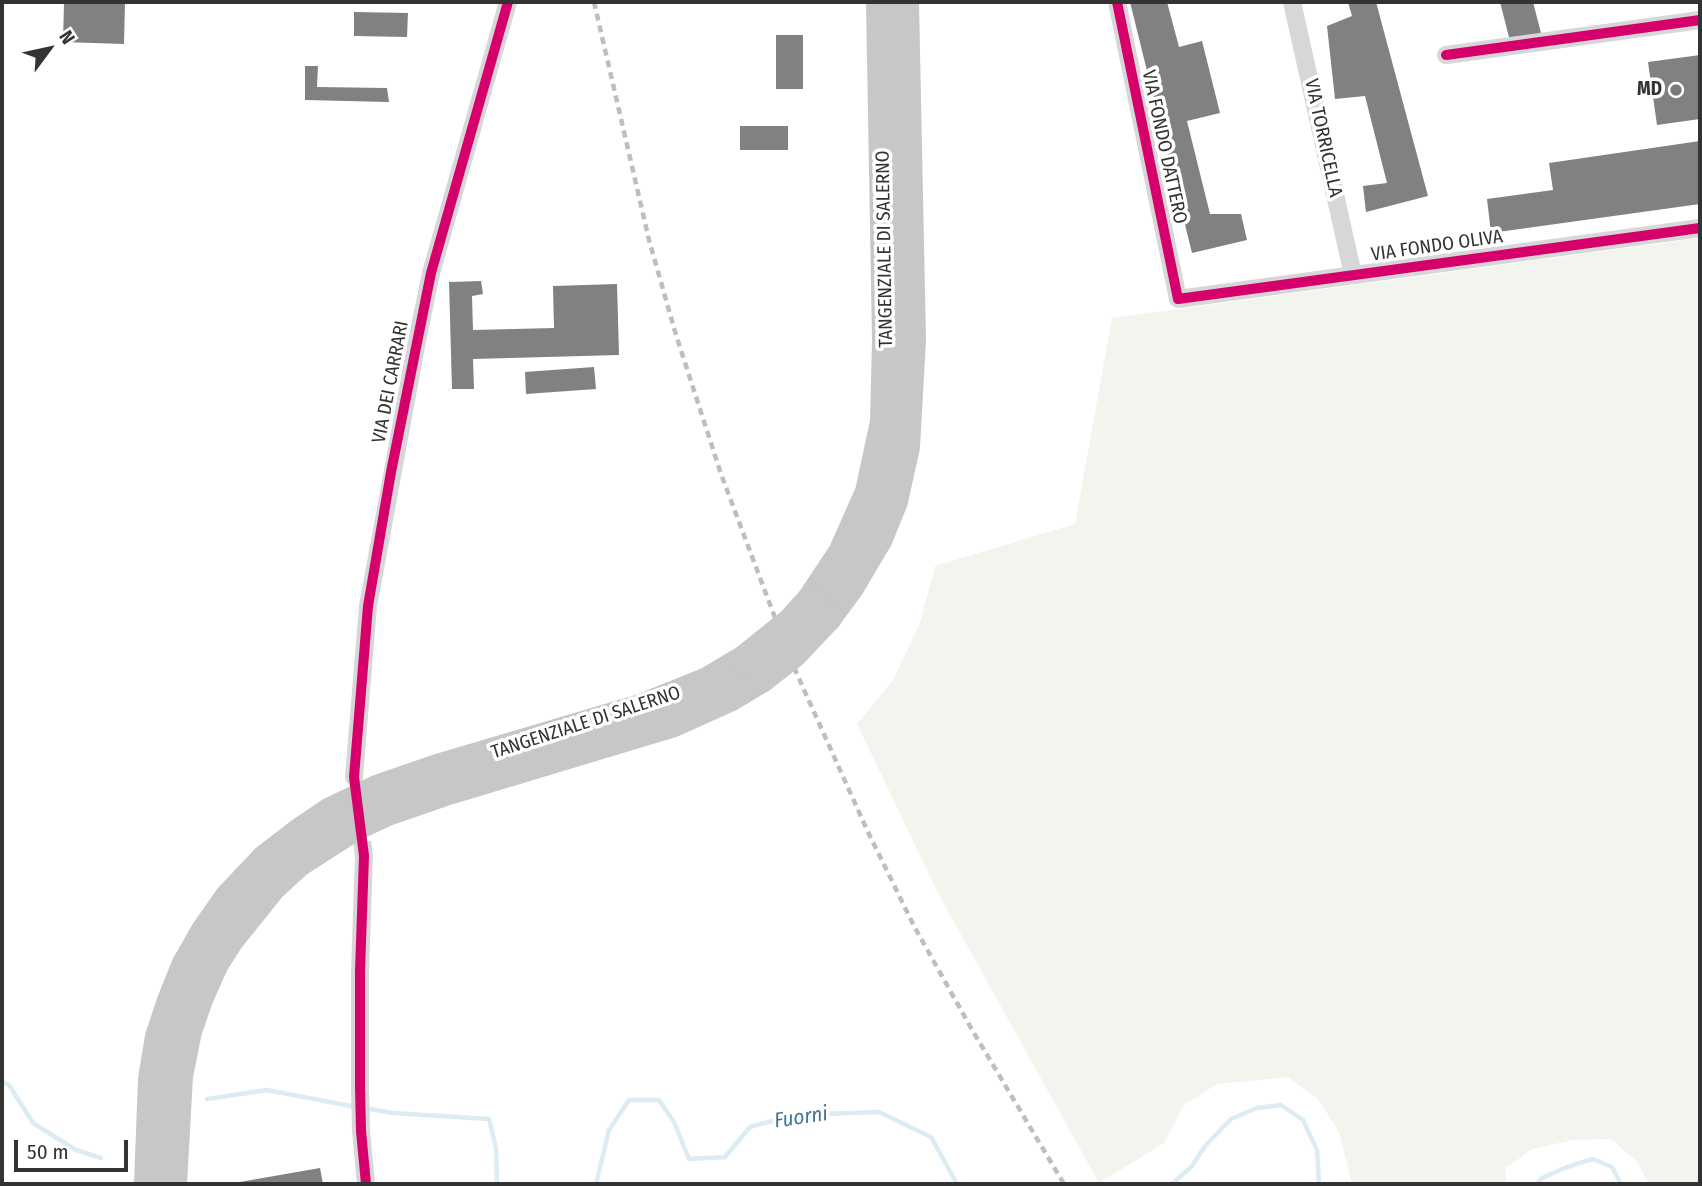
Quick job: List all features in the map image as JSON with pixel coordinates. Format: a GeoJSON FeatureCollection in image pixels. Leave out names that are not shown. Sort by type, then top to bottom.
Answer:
{"type":"FeatureCollection","features":[{"type":"Feature","properties":{"kind":"highway","name":"TANGENZIALE DI SALERNO"},"geometry":{"type":"LineString","coordinates":[[819,609],[870,492],[885,422],[887,340],[881,2]]}},
{"type":"Feature","properties":{"kind":"highway","name":"TANGENZIALE DI SALERNO"},"geometry":{"type":"LineString","coordinates":[[149,1184],[162,1132],[166,1078],[160,1037],[172,1001],[186,966],[201,940],[242,883],[265,860],[331,812],[377,790],[438,769],[641,709],[708,682],[753,669],[791,623],[819,609],[849,587],[878,538],[893,500],[905,447],[911,340],[904,2]]}},
{"type":"Feature","properties":{"kind":"highway","name":"TANGENZIALE DI SALERNO"},"geometry":{"type":"LineString","coordinates":[[162,1132],[172,1184]]}},
{"type":"Feature","properties":{"kind":"highway"},"geometry":{"type":"LineString","coordinates":[[142,1184],[162,1132]]}},
{"type":"Feature","properties":{"kind":"highway"},"geometry":{"type":"LineString","coordinates":[[162,1132],[182,1184]]}},
{"type":"Feature","properties":{"kind":"street","name":"VIA DEI CARRARI"},"geometry":{"type":"LineString","coordinates":[[354,777],[368,606],[408,384],[431,273],[508,2]]}},
{"type":"Feature","properties":{"kind":"street","name":"VIA FONDO DATTERO"},"geometry":{"type":"LineString","coordinates":[[1117,2],[1178,299]]}},
{"type":"Feature","properties":{"kind":"street","name":"VIA TORRICELLA"},"geometry":{"type":"LineString","coordinates":[[1292,2],[1353,275]]}},
{"type":"Feature","properties":{"kind":"street"},"geometry":{"type":"LineString","coordinates":[[1446,55],[1700,20]]}},
{"type":"Feature","properties":{"kind":"street","name":"VIA FONDO OLIVA"},"geometry":{"type":"LineString","coordinates":[[1178,299],[1700,228]]}},
{"type":"Feature","properties":{"kind":"street"},"geometry":{"type":"LineString","coordinates":[[365,856],[360,971],[360,1088],[366,1184]]}},
{"type":"Feature","properties":{"kind":"shaded area"},"geometry":{"type":"Polygon","coordinates":[[[1700,238],[1700,1184],[1648,1184],[1638,1162],[1611,1139],[1573,1140],[1532,1149],[1505,1169],[1507,1184],[1352,1184],[1339,1132],[1318,1099],[1288,1077],[1217,1084],[1184,1105],[1164,1143],[1099,1183],[939,895],[857,724],[893,680],[920,623],[935,566],[1075,524],[1112,318],[1700,238]]]}},
{"type":"Feature","properties":{"kind":"building"},"geometry":{"type":"Polygon","coordinates":[[[64,2],[125,2],[124,44],[63,42],[64,2]]]}},
{"type":"Feature","properties":{"kind":"building"},"geometry":{"type":"Polygon","coordinates":[[[1130,2],[1167,2],[1179,47],[1202,41],[1220,113],[1187,121],[1210,214],[1241,214],[1247,240],[1192,253],[1130,2]]]}},
{"type":"Feature","properties":{"kind":"building"},"geometry":{"type":"Polygon","coordinates":[[[1348,2],[1376,2],[1428,196],[1366,212],[1363,186],[1387,183],[1365,96],[1335,99],[1327,26],[1352,16],[1348,2]]]}},
{"type":"Feature","properties":{"kind":"building"},"geometry":{"type":"Polygon","coordinates":[[[1500,2],[1533,2],[1541,33],[1510,41],[1500,2]]]}},
{"type":"Feature","properties":{"kind":"building"},"geometry":{"type":"Polygon","coordinates":[[[354,12],[408,13],[407,37],[354,36],[354,12]]]}},
{"type":"Feature","properties":{"kind":"building"},"geometry":{"type":"Polygon","coordinates":[[[776,35],[803,35],[803,89],[776,89],[776,35]]]}},
{"type":"Feature","properties":{"kind":"building","name":"MD"},"geometry":{"type":"Polygon","coordinates":[[[1700,55],[1700,119],[1657,125],[1648,62],[1700,55]]]}},
{"type":"Feature","properties":{"kind":"building"},"geometry":{"type":"Polygon","coordinates":[[[305,66],[318,66],[317,87],[387,88],[389,102],[305,100],[305,66]]]}},
{"type":"Feature","properties":{"kind":"building"},"geometry":{"type":"Polygon","coordinates":[[[740,126],[788,126],[788,150],[740,150],[740,126]]]}},
{"type":"Feature","properties":{"kind":"building"},"geometry":{"type":"Polygon","coordinates":[[[1700,141],[1700,204],[1491,233],[1487,199],[1553,190],[1549,163],[1700,141]]]}},
{"type":"Feature","properties":{"kind":"building"},"geometry":{"type":"Polygon","coordinates":[[[481,281],[483,294],[472,296],[473,330],[554,328],[553,286],[617,284],[619,355],[473,359],[474,389],[452,389],[449,282],[481,281]]]}},
{"type":"Feature","properties":{"kind":"building"},"geometry":{"type":"Polygon","coordinates":[[[594,367],[596,389],[526,394],[525,372],[594,367]]]}},
{"type":"Feature","properties":{"kind":"building"},"geometry":{"type":"Polygon","coordinates":[[[320,1168],[323,1184],[234,1183],[320,1168]]]}},
{"type":"Feature","properties":{"kind":"waterway","name":"Fuorni"},"geometry":{"type":"LineString","coordinates":[[2,1082],[9,1085],[33,1123],[76,1150],[101,1158]]}},
{"type":"Feature","properties":{"kind":"waterway","name":"Fuorni"},"geometry":{"type":"LineString","coordinates":[[207,1099],[267,1090],[356,1107]]}},
{"type":"Feature","properties":{"kind":"waterway","name":"Fuorni"},"geometry":{"type":"LineString","coordinates":[[596,1184],[609,1130],[629,1100],[659,1100],[674,1122],[689,1159],[725,1157],[750,1127],[794,1115],[879,1112],[931,1137],[957,1184]]}},
{"type":"Feature","properties":{"kind":"waterway","name":"Fuorni"},"geometry":{"type":"LineString","coordinates":[[1172,1184],[1192,1166],[1205,1146],[1231,1119],[1257,1108],[1281,1105],[1303,1120],[1317,1150],[1319,1184]]}},
{"type":"Feature","properties":{"kind":"waterway","name":"Fuorni"},"geometry":{"type":"LineString","coordinates":[[364,1108],[393,1113],[489,1119],[496,1148],[497,1184]]}},
{"type":"Feature","properties":{"kind":"waterway","name":"Fuorni"},"geometry":{"type":"LineString","coordinates":[[1537,1184],[1542,1178],[1593,1159],[1612,1167],[1621,1184]]}},
{"type":"Feature","properties":{"kind":"tunnel"},"geometry":{"type":"LineString","coordinates":[[359,815],[364,856]]}},
{"type":"Feature","properties":{"kind":"railway"},"geometry":{"type":"LineString","coordinates":[[594,2],[649,240],[676,335],[721,474],[792,663],[867,830],[914,926],[1064,1184]]}},
{"type":"Feature","properties":{"kind":"cycle path"},"geometry":{"type":"LineString","coordinates":[[366,1184],[360,1088],[364,856],[354,777],[368,606],[391,472],[431,273],[508,2]]}},
{"type":"Feature","properties":{"kind":"cycle path"},"geometry":{"type":"LineString","coordinates":[[1117,2],[1178,299],[1700,228]]}},
{"type":"Feature","properties":{"kind":"cycle path"},"geometry":{"type":"LineString","coordinates":[[1446,55],[1700,20]]}},
{"type":"Feature","properties":{"kind":"place","name":"MD"},"geometry":{"type":"Point","coordinates":[1676,90]}}]}
